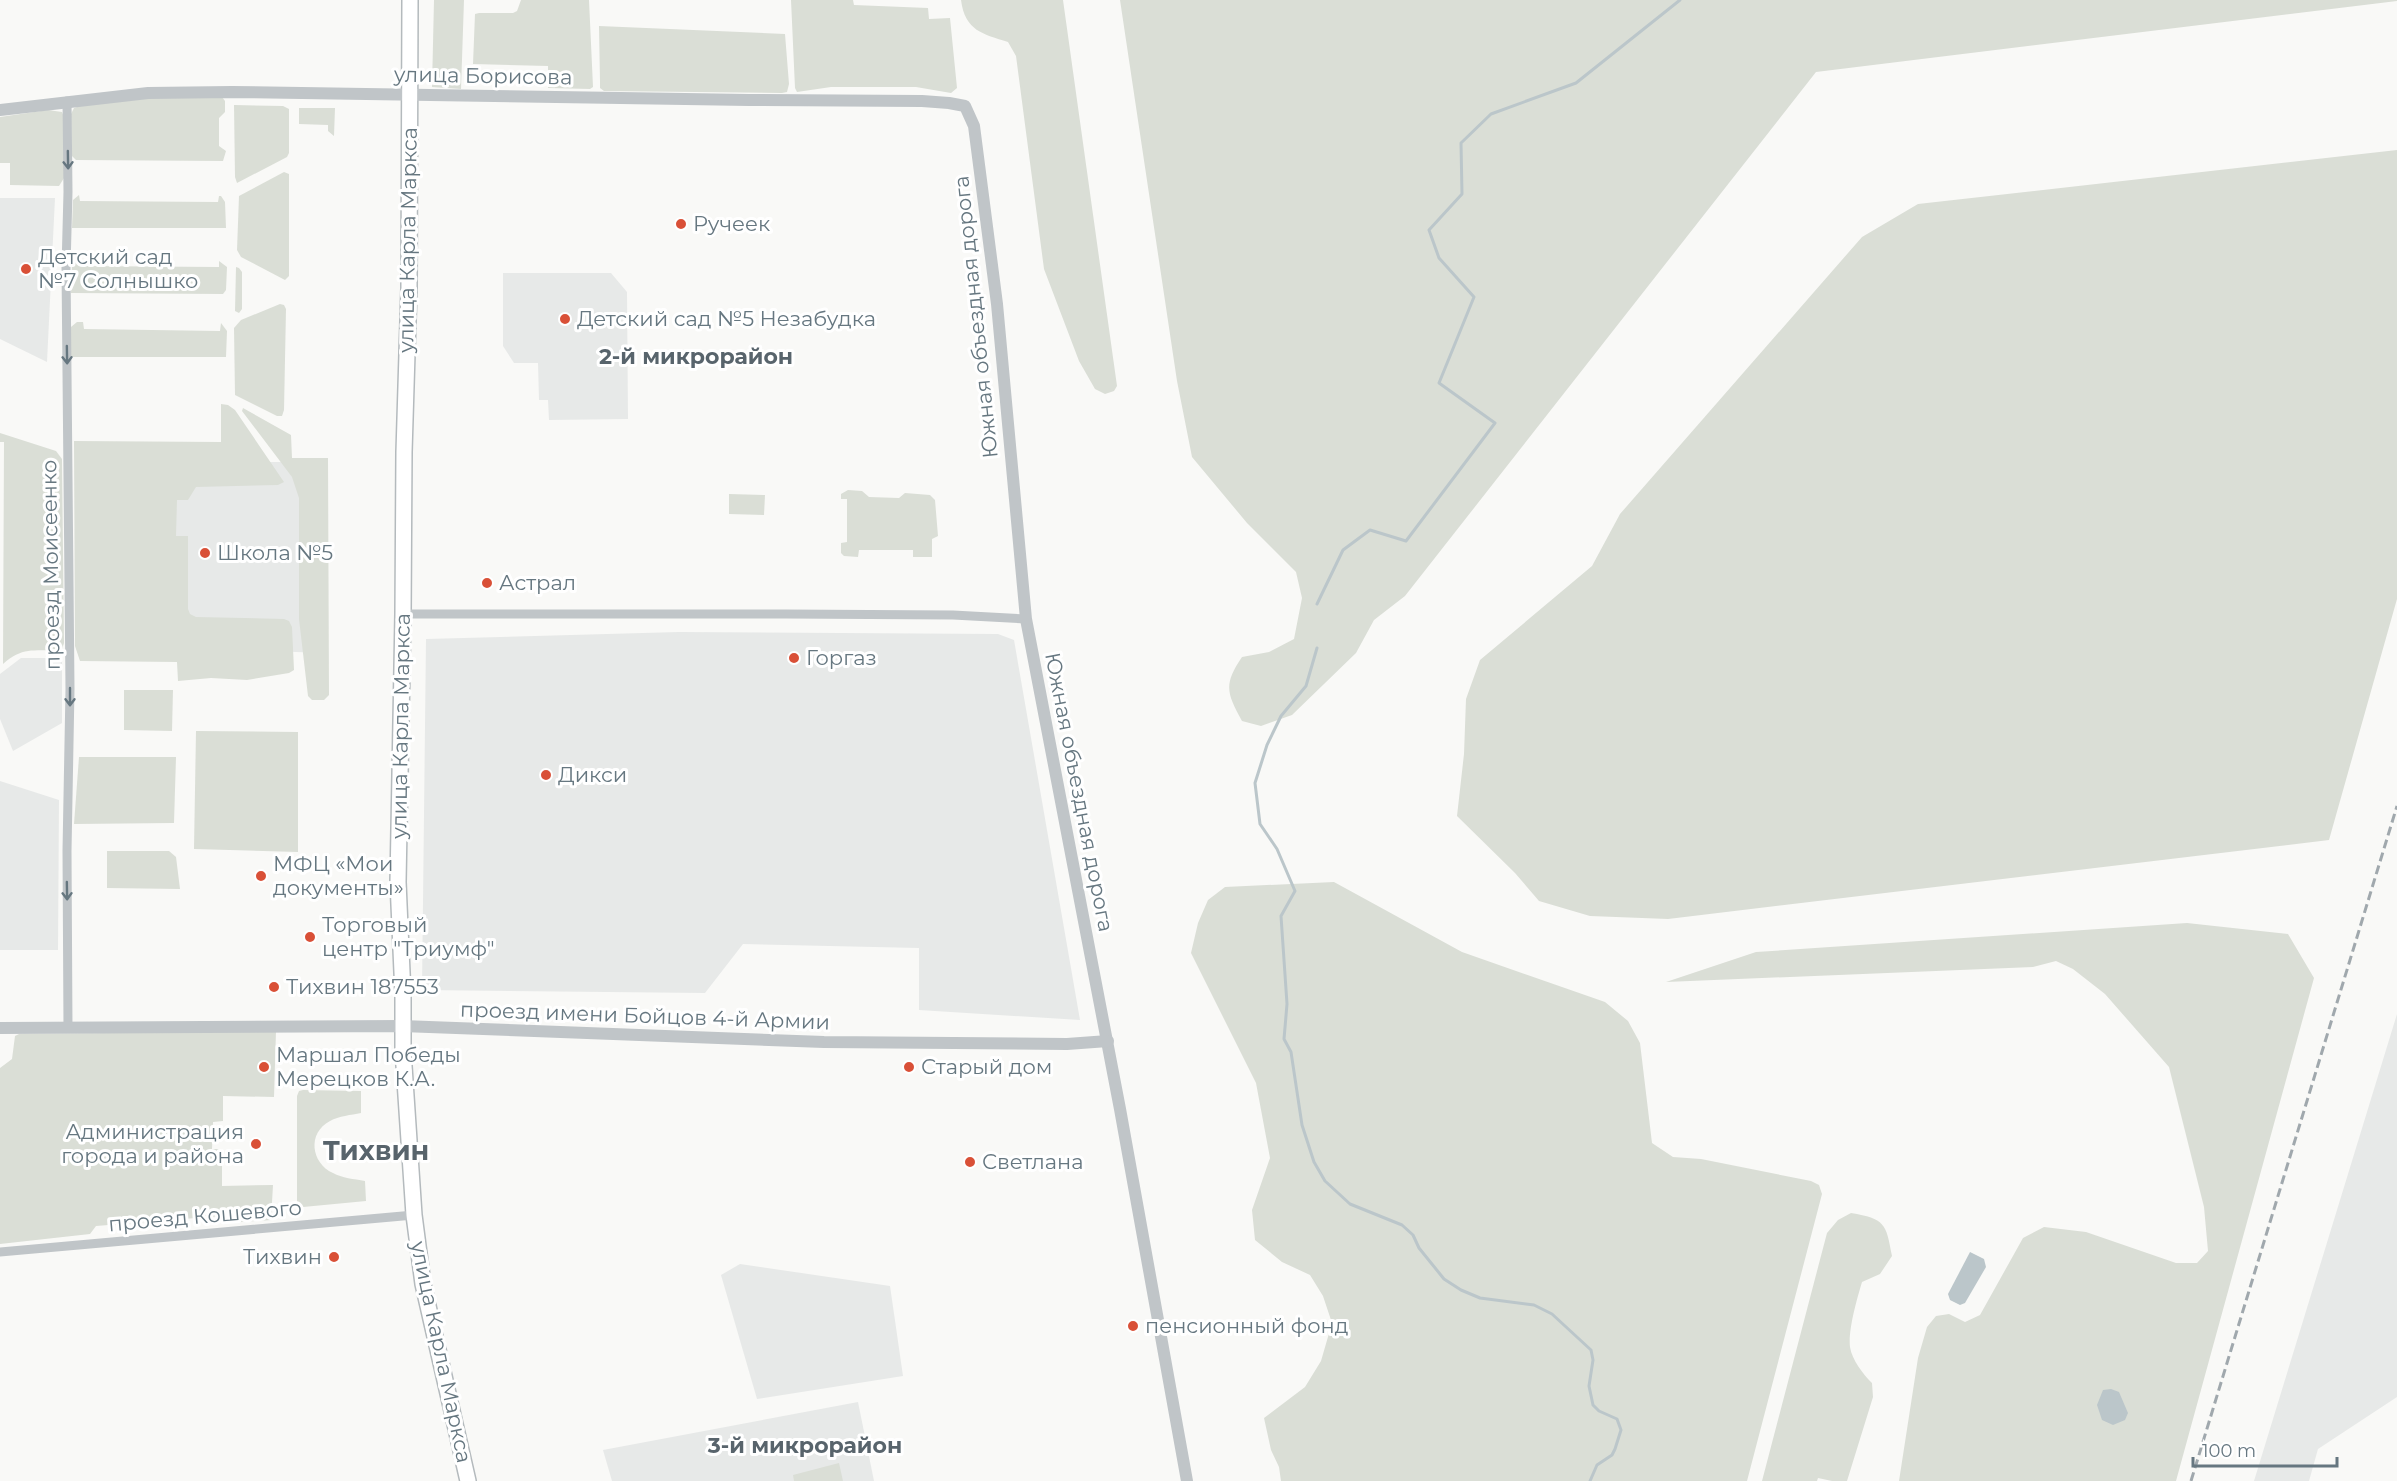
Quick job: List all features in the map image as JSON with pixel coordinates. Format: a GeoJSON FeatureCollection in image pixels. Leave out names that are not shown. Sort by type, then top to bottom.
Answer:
{"type":"FeatureCollection","features":[{"type":"Feature","properties":{"kind":"main road","name":"улица Карла Маркса"},"geometry":{"type":"LineString","coordinates":[[410,0],[409,288],[404,452],[398,882],[402,1026],[414,1215],[423,1284],[468,1481]]}},
{"type":"Feature","properties":{"kind":"street","name":"улица Борисова"},"geometry":{"type":"LineString","coordinates":[[0,110],[148,93],[232,92],[922,101],[949,102],[965,106]]}},
{"type":"Feature","properties":{"kind":"street","name":"проезд Моисеенко"},"geometry":{"type":"LineString","coordinates":[[67,101],[66,278],[70,689],[67,869],[68,1028]]}},
{"type":"Feature","properties":{"kind":"street","name":"Южная объездная дорога"},"geometry":{"type":"LineString","coordinates":[[965,106],[974,126],[996,295],[1026,619],[1108,1041],[1187,1481]]}},
{"type":"Feature","properties":{"kind":"street"},"geometry":{"type":"LineString","coordinates":[[403,614],[953,615],[1026,619]]}},
{"type":"Feature","properties":{"kind":"street","name":"проезд имени Бойцов 4-й Армии"},"geometry":{"type":"LineString","coordinates":[[0,1028],[402,1026],[824,1042],[1067,1044],[1108,1041]]}},
{"type":"Feature","properties":{"kind":"street","name":"проезд Кошевого"},"geometry":{"type":"LineString","coordinates":[[0,1252],[414,1215]]}},
{"type":"Feature","properties":{"kind":"shaded area"},"geometry":{"type":"Polygon","coordinates":[[[434,0],[464,0],[461,89],[432,87],[434,0]]]}},
{"type":"Feature","properties":{"kind":"shaded area"},"geometry":{"type":"Polygon","coordinates":[[[521,0],[589,0],[593,87],[590,89],[548,88],[548,66],[473,64],[475,14],[513,13],[517,11],[521,0]]]}},
{"type":"Feature","properties":{"kind":"shaded area"},"geometry":{"type":"Polygon","coordinates":[[[791,0],[853,0],[854,5],[928,8],[929,19],[950,18],[957,88],[951,93],[916,87],[831,87],[797,92],[791,0]]]}},
{"type":"Feature","properties":{"kind":"shaded area"},"geometry":{"type":"Polygon","coordinates":[[[961,0],[1063,0],[1117,386],[1114,391],[1105,394],[1095,389],[1079,361],[1044,269],[1016,56],[1008,42],[983,33],[971,25],[963,10],[961,0]]]}},
{"type":"Feature","properties":{"kind":"shaded area"},"geometry":{"type":"Polygon","coordinates":[[[1120,0],[2397,1],[1816,72],[1405,596],[1374,620],[1356,653],[1292,715],[1261,726],[1242,721],[1230,696],[1232,675],[1242,657],[1269,652],[1294,639],[1302,598],[1296,572],[1247,523],[1192,457],[1177,381],[1120,0]]]}},
{"type":"Feature","properties":{"kind":"shaded area"},"geometry":{"type":"Polygon","coordinates":[[[599,26],[785,34],[789,84],[787,92],[604,91],[600,88],[599,26]]]}},
{"type":"Feature","properties":{"kind":"shaded area"},"geometry":{"type":"Polygon","coordinates":[[[222,97],[225,101],[225,112],[219,118],[219,146],[226,151],[223,161],[76,160],[72,156],[71,114],[74,108],[151,98],[222,97]]]}},
{"type":"Feature","properties":{"kind":"shaded area"},"geometry":{"type":"Polygon","coordinates":[[[234,105],[283,106],[289,109],[289,153],[287,157],[237,183],[235,177],[234,105]]]}},
{"type":"Feature","properties":{"kind":"shaded area"},"geometry":{"type":"Polygon","coordinates":[[[299,108],[335,108],[334,136],[328,131],[328,125],[299,124],[299,108]]]}},
{"type":"Feature","properties":{"kind":"shaded area"},"geometry":{"type":"Polygon","coordinates":[[[48,110],[62,112],[64,117],[64,178],[59,186],[10,185],[10,163],[0,163],[0,117],[48,110]]]}},
{"type":"Feature","properties":{"kind":"shaded area"},"geometry":{"type":"Polygon","coordinates":[[[2397,150],[2397,599],[2329,840],[1668,919],[1590,916],[1539,901],[1515,873],[1457,816],[1464,754],[1466,699],[1480,660],[1592,566],[1620,514],[1862,237],[1918,204],[2397,150]]]}},
{"type":"Feature","properties":{"kind":"shaded area"},"geometry":{"type":"Polygon","coordinates":[[[284,172],[289,174],[289,276],[285,280],[241,257],[237,250],[239,196],[284,172]]]}},
{"type":"Feature","properties":{"kind":"shaded area"},"geometry":{"type":"Polygon","coordinates":[[[79,195],[80,201],[218,202],[221,196],[225,202],[226,228],[72,228],[73,200],[79,195]]]}},
{"type":"Feature","properties":{"kind":"shaded area","name":"Детский сад №7 Солнышко"},"geometry":{"type":"Polygon","coordinates":[[[0,198],[55,198],[47,362],[0,339],[0,198]]]}},
{"type":"Feature","properties":{"kind":"shaded area"},"geometry":{"type":"Polygon","coordinates":[[[80,261],[80,266],[219,267],[219,261],[227,267],[226,290],[223,294],[71,293],[72,265],[80,261]]]}},
{"type":"Feature","properties":{"kind":"shaded area"},"geometry":{"type":"Polygon","coordinates":[[[236,267],[242,272],[242,309],[239,313],[235,311],[236,267]]]}},
{"type":"Feature","properties":{"kind":"shaded area","name":"Детский сад №5 Незабудка"},"geometry":{"type":"Polygon","coordinates":[[[503,273],[611,273],[627,292],[628,419],[549,420],[548,400],[539,400],[538,363],[514,363],[503,346],[503,273]]]}},
{"type":"Feature","properties":{"kind":"shaded area"},"geometry":{"type":"Polygon","coordinates":[[[280,304],[286,309],[284,410],[282,416],[277,416],[235,395],[234,328],[241,320],[280,304]]]}},
{"type":"Feature","properties":{"kind":"shaded area"},"geometry":{"type":"Polygon","coordinates":[[[77,322],[83,322],[84,329],[220,331],[221,323],[227,331],[226,357],[71,357],[71,327],[77,322]]]}},
{"type":"Feature","properties":{"kind":"shaded area"},"geometry":{"type":"Polygon","coordinates":[[[221,404],[228,405],[235,410],[284,482],[278,485],[196,487],[188,500],[177,500],[176,536],[188,536],[188,609],[190,614],[196,617],[289,621],[292,627],[294,670],[289,673],[247,680],[211,678],[178,681],[177,662],[80,661],[75,646],[74,441],[221,442],[221,404]]]}},
{"type":"Feature","properties":{"kind":"shaded area"},"geometry":{"type":"Polygon","coordinates":[[[243,408],[291,435],[292,458],[328,458],[329,695],[324,700],[312,700],[308,696],[299,619],[299,498],[292,477],[242,411],[243,408]]]}},
{"type":"Feature","properties":{"kind":"shaded area"},"geometry":{"type":"Polygon","coordinates":[[[0,433],[56,451],[62,459],[64,643],[62,649],[22,652],[3,664],[4,442],[0,442],[0,433]]]}},
{"type":"Feature","properties":{"kind":"shaded area","name":"Школа №5"},"geometry":{"type":"Polygon","coordinates":[[[84,462],[326,462],[324,653],[84,644],[84,462]]]}},
{"type":"Feature","properties":{"kind":"shaded area"},"geometry":{"type":"Polygon","coordinates":[[[848,490],[862,491],[869,497],[899,498],[905,493],[930,495],[935,500],[938,536],[932,539],[932,557],[913,557],[913,550],[859,550],[858,557],[844,556],[841,553],[841,543],[847,542],[847,499],[841,499],[841,494],[848,490]]]}},
{"type":"Feature","properties":{"kind":"shaded area"},"geometry":{"type":"Polygon","coordinates":[[[729,494],[765,495],[764,515],[729,514],[729,494]]]}},
{"type":"Feature","properties":{"kind":"shaded area"},"geometry":{"type":"Polygon","coordinates":[[[679,632],[998,634],[1014,640],[1080,1020],[919,1010],[919,948],[743,944],[705,993],[422,990],[426,639],[679,632]]]}},
{"type":"Feature","properties":{"kind":"shaded area"},"geometry":{"type":"Polygon","coordinates":[[[21,658],[62,658],[62,723],[13,751],[0,719],[0,674],[21,658]]]}},
{"type":"Feature","properties":{"kind":"shaded area"},"geometry":{"type":"Polygon","coordinates":[[[124,690],[173,690],[172,731],[124,730],[124,690]]]}},
{"type":"Feature","properties":{"kind":"shaded area"},"geometry":{"type":"Polygon","coordinates":[[[196,731],[298,732],[298,852],[194,849],[196,731]]]}},
{"type":"Feature","properties":{"kind":"shaded area"},"geometry":{"type":"Polygon","coordinates":[[[79,757],[176,757],[174,823],[74,824],[79,757]]]}},
{"type":"Feature","properties":{"kind":"shaded area"},"geometry":{"type":"Polygon","coordinates":[[[0,781],[59,800],[58,950],[0,950],[0,781]]]}},
{"type":"Feature","properties":{"kind":"shaded area"},"geometry":{"type":"Polygon","coordinates":[[[107,851],[169,851],[176,857],[180,889],[107,888],[107,851]]]}},
{"type":"Feature","properties":{"kind":"shaded area"},"geometry":{"type":"Polygon","coordinates":[[[1334,882],[1462,952],[1605,1002],[1628,1021],[1640,1043],[1652,1143],[1673,1157],[1701,1159],[1811,1181],[1819,1185],[1822,1194],[1747,1481],[1281,1481],[1264,1418],[1305,1387],[1321,1361],[1332,1323],[1323,1296],[1310,1275],[1282,1262],[1255,1240],[1252,1210],[1270,1158],[1256,1083],[1191,953],[1198,923],[1208,900],[1225,887],[1334,882]]]}},
{"type":"Feature","properties":{"kind":"shaded area"},"geometry":{"type":"Polygon","coordinates":[[[2187,923],[2288,934],[2314,978],[2176,1481],[1899,1481],[1918,1358],[1927,1327],[1936,1316],[1949,1314],[1965,1322],[1980,1315],[2023,1238],[2044,1227],[2086,1232],[2176,1263],[2197,1263],[2208,1251],[2204,1207],[2169,1067],[2105,994],[2073,969],[2056,961],[2033,967],[1666,982],[1756,952],[2187,923]]]}},
{"type":"Feature","properties":{"kind":"shaded area"},"geometry":{"type":"Polygon","coordinates":[[[2397,1014],[2397,1397],[2318,1449],[2309,1481],[2254,1481],[2397,1014]]]}},
{"type":"Feature","properties":{"kind":"shaded area"},"geometry":{"type":"Polygon","coordinates":[[[276,1031],[274,1097],[223,1096],[223,1121],[213,1122],[212,1149],[222,1149],[222,1186],[273,1185],[271,1220],[228,1223],[221,1216],[96,1226],[90,1234],[0,1244],[0,1068],[12,1059],[15,1036],[19,1034],[276,1031]]]}},
{"type":"Feature","properties":{"kind":"shaded area"},"geometry":{"type":"Polygon","coordinates":[[[299,1091],[361,1091],[361,1113],[337,1118],[323,1126],[315,1140],[315,1148],[320,1162],[333,1173],[365,1181],[366,1201],[303,1207],[297,1205],[297,1096],[299,1091]]]}},
{"type":"Feature","properties":{"kind":"shaded area"},"geometry":{"type":"Polygon","coordinates":[[[1851,1213],[1871,1218],[1882,1224],[1888,1236],[1892,1256],[1880,1274],[1862,1282],[1853,1314],[1850,1332],[1851,1352],[1858,1366],[1872,1383],[1873,1397],[1847,1481],[1818,1478],[1817,1481],[1762,1481],[1827,1233],[1838,1220],[1851,1213]]]}},
{"type":"Feature","properties":{"kind":"shaded area"},"geometry":{"type":"Polygon","coordinates":[[[1970,1252],[1984,1259],[1986,1267],[1965,1303],[1960,1305],[1950,1300],[1948,1294],[1970,1252]]]}},
{"type":"Feature","properties":{"kind":"shaded area"},"geometry":{"type":"Polygon","coordinates":[[[740,1264],[890,1286],[903,1376],[757,1399],[721,1275],[740,1264]]]}},
{"type":"Feature","properties":{"kind":"shaded area"},"geometry":{"type":"Polygon","coordinates":[[[2111,1389],[2119,1392],[2128,1413],[2125,1420],[2113,1425],[2102,1420],[2097,1405],[2103,1390],[2111,1389]]]}},
{"type":"Feature","properties":{"kind":"shaded area"},"geometry":{"type":"Polygon","coordinates":[[[858,1402],[874,1481],[612,1481],[603,1450],[858,1402]]]}},
{"type":"Feature","properties":{"kind":"shaded area"},"geometry":{"type":"Polygon","coordinates":[[[839,1463],[843,1481],[794,1481],[793,1475],[839,1463]]]}},
{"type":"Feature","properties":{"kind":"waterway"},"geometry":{"type":"LineString","coordinates":[[1317,604],[1343,550],[1370,530],[1406,541],[1495,423],[1439,383],[1474,297],[1439,258],[1429,230],[1462,194],[1461,143],[1491,114],[1576,83],[1680,0]]}},
{"type":"Feature","properties":{"kind":"waterway"},"geometry":{"type":"LineString","coordinates":[[1317,648],[1306,686],[1281,716],[1267,745],[1255,783],[1260,824],[1277,849],[1295,891],[1281,916],[1287,1004],[1284,1039],[1291,1052],[1302,1125],[1314,1162],[1325,1181],[1350,1204],[1402,1225],[1413,1235],[1419,1248],[1444,1279],[1480,1298],[1534,1305],[1552,1314],[1591,1350],[1593,1360],[1589,1386],[1593,1405],[1599,1411],[1617,1419],[1621,1430],[1612,1455],[1597,1465],[1590,1481]]}},
{"type":"Feature","properties":{"kind":"railway"},"geometry":{"type":"LineString","coordinates":[[2191,1481],[2397,806]]}},
{"type":"Feature","properties":{"kind":"place","name":"Ручеек"},"geometry":{"type":"Point","coordinates":[681,224]}},
{"type":"Feature","properties":{"kind":"place","name":"Детский сад №7 Солнышко"},"geometry":{"type":"Point","coordinates":[26,269]}},
{"type":"Feature","properties":{"kind":"place","name":"Детский сад №5 Незабудка"},"geometry":{"type":"Point","coordinates":[565,319]}},
{"type":"Feature","properties":{"kind":"place","name":"Школа №5"},"geometry":{"type":"Point","coordinates":[205,553]}},
{"type":"Feature","properties":{"kind":"place","name":"Астрал"},"geometry":{"type":"Point","coordinates":[487,583]}},
{"type":"Feature","properties":{"kind":"place","name":"Горгаз"},"geometry":{"type":"Point","coordinates":[794,658]}},
{"type":"Feature","properties":{"kind":"place","name":"Дикси"},"geometry":{"type":"Point","coordinates":[546,775]}},
{"type":"Feature","properties":{"kind":"place","name":"МФЦ «Мои документы»"},"geometry":{"type":"Point","coordinates":[261,876]}},
{"type":"Feature","properties":{"kind":"place","name":"Торговый центр \"Триумф\""},"geometry":{"type":"Point","coordinates":[310,937]}},
{"type":"Feature","properties":{"kind":"place","name":"Тихвин 187553"},"geometry":{"type":"Point","coordinates":[274,987]}},
{"type":"Feature","properties":{"kind":"place","name":"Маршал Победы Мерецков К.А."},"geometry":{"type":"Point","coordinates":[264,1067]}},
{"type":"Feature","properties":{"kind":"place","name":"Старый дом"},"geometry":{"type":"Point","coordinates":[909,1067]}},
{"type":"Feature","properties":{"kind":"place","name":"Администрация города и района"},"geometry":{"type":"Point","coordinates":[256,1144]}},
{"type":"Feature","properties":{"kind":"place","name":"Светлана"},"geometry":{"type":"Point","coordinates":[970,1162]}},
{"type":"Feature","properties":{"kind":"place","name":"Тихвин"},"geometry":{"type":"Point","coordinates":[334,1257]}},
{"type":"Feature","properties":{"kind":"place","name":"пенсионный фонд"},"geometry":{"type":"Point","coordinates":[1133,1326]}},
{"type":"Feature","properties":{"kind":"district","name":"2-й микрорайон"},"geometry":{"type":"Point","coordinates":[696,356]}},
{"type":"Feature","properties":{"kind":"district","name":"Тихвин"},"geometry":{"type":"Point","coordinates":[376,1151]}},
{"type":"Feature","properties":{"kind":"district","name":"3-й микрорайон"},"geometry":{"type":"Point","coordinates":[805,1445]}}]}
